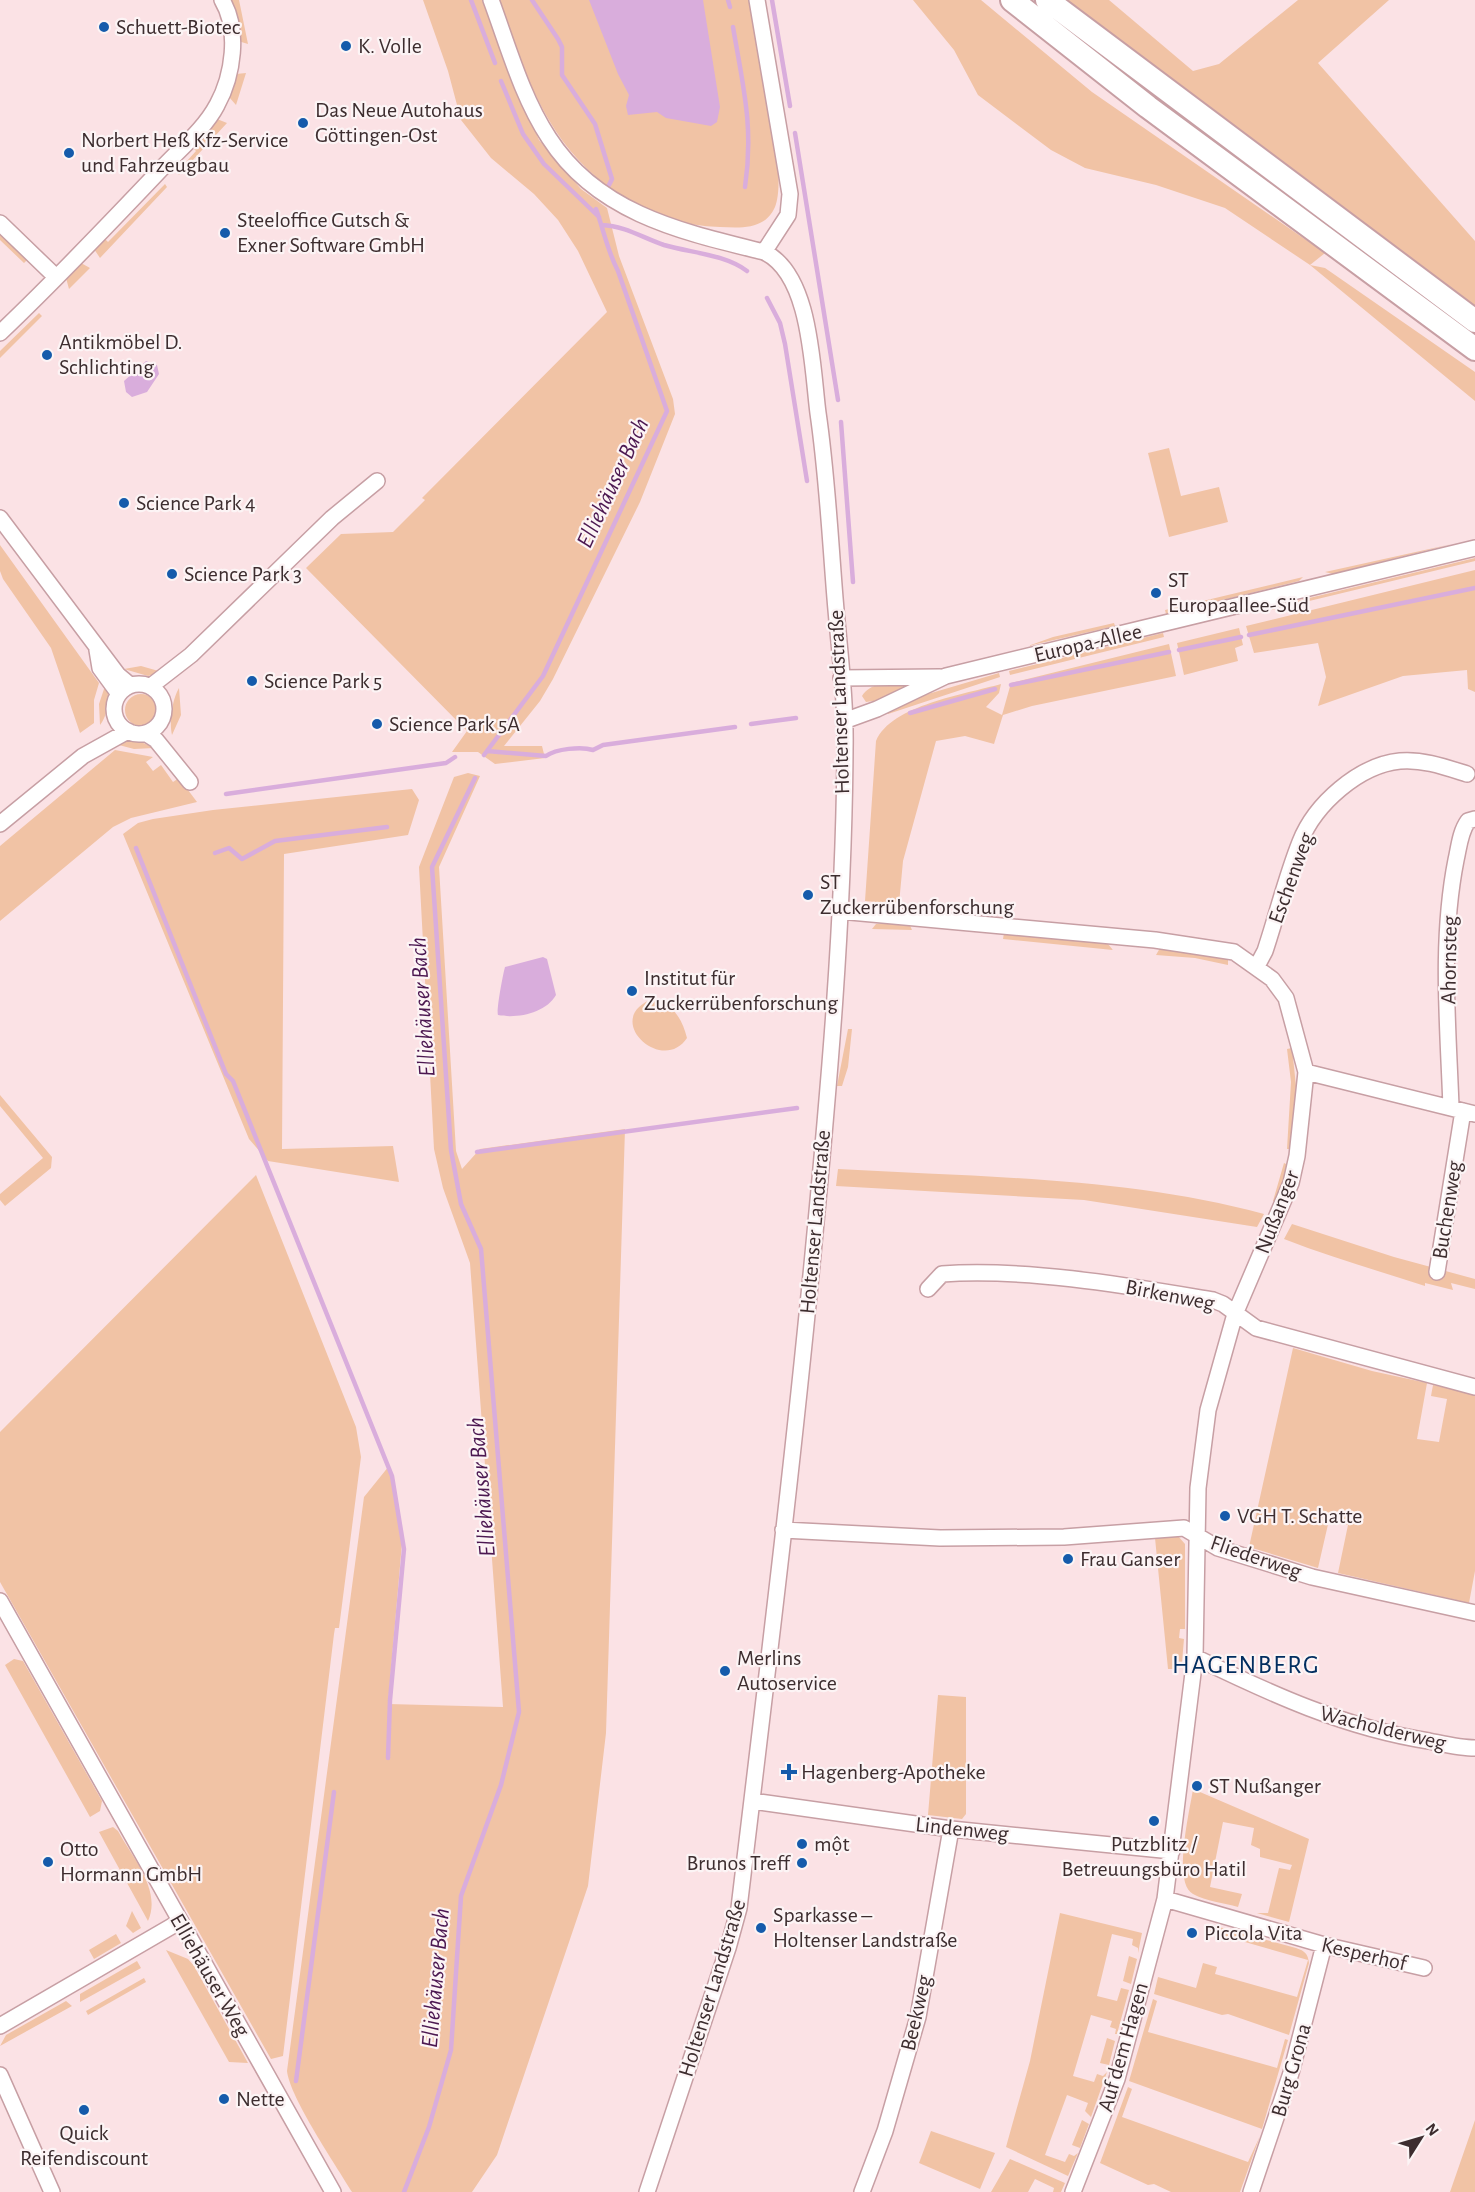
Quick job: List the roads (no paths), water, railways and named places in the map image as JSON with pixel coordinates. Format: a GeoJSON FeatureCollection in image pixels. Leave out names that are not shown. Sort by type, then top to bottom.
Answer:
{"type":"FeatureCollection","features":[{"type":"Feature","properties":{"kind":"highway"},"geometry":{"type":"LineString","coordinates":[[1012,0],[1148,107],[1352,255],[1475,349]]}},
{"type":"Feature","properties":{"kind":"highway"},"geometry":{"type":"LineString","coordinates":[[1047,0],[1218,131],[1475,321]]}},
{"type":"Feature","properties":{"kind":"highway"},"geometry":{"type":"LineString","coordinates":[[1218,131],[1352,255]]}},
{"type":"Feature","properties":{"kind":"street"},"geometry":{"type":"LineString","coordinates":[[0,333],[216,107],[226,87],[232,50],[230,22],[222,0]]}},
{"type":"Feature","properties":{"kind":"street"},"geometry":{"type":"LineString","coordinates":[[491,0],[540,122],[565,160],[587,181],[630,211],[665,226],[765,252],[788,215],[790,194],[757,0]]}},
{"type":"Feature","properties":{"kind":"street"},"geometry":{"type":"LineString","coordinates":[[0,223],[56,277]]}},
{"type":"Feature","properties":{"kind":"street","name":"Holtenser Landstraße"},"geometry":{"type":"LineString","coordinates":[[647,2192],[728,1948],[739,1908],[783,1530],[821,1172],[839,911],[844,721],[822,443],[807,333],[799,295],[792,276],[777,259],[765,252]]}},
{"type":"Feature","properties":{"kind":"street"},"geometry":{"type":"LineString","coordinates":[[124,689],[151,686],[190,655],[332,518],[377,481]]}},
{"type":"Feature","properties":{"kind":"street"},"geometry":{"type":"LineString","coordinates":[[0,518],[118,675],[124,689]]}},
{"type":"Feature","properties":{"kind":"street","name":"Europa-Allee"},"geometry":{"type":"LineString","coordinates":[[841,678],[946,676],[1475,548]]}},
{"type":"Feature","properties":{"kind":"street"},"geometry":{"type":"LineString","coordinates":[[152,729],[164,712],[163,700],[190,655]]}},
{"type":"Feature","properties":{"kind":"street","name":"Europa-Allee"},"geometry":{"type":"LineString","coordinates":[[844,721],[877,710],[946,676]]}},
{"type":"Feature","properties":{"kind":"street"},"geometry":{"type":"LineString","coordinates":[[151,686],[163,700]]}},
{"type":"Feature","properties":{"kind":"street"},"geometry":{"type":"LineString","coordinates":[[124,689],[114,705],[116,718],[128,731]]}},
{"type":"Feature","properties":{"kind":"street"},"geometry":{"type":"LineString","coordinates":[[0,824],[83,756],[116,718]]}},
{"type":"Feature","properties":{"kind":"street"},"geometry":{"type":"LineString","coordinates":[[83,756],[128,731],[152,729]]}},
{"type":"Feature","properties":{"kind":"street"},"geometry":{"type":"LineString","coordinates":[[152,729],[156,740],[186,776]]}},
{"type":"Feature","properties":{"kind":"street","name":"Eschenweg"},"geometry":{"type":"LineString","coordinates":[[1257,966],[1265,951],[1300,841],[1318,811],[1338,792],[1361,774],[1398,761],[1425,762],[1467,774]]}},
{"type":"Feature","properties":{"kind":"street","name":"Ahornsteg"},"geometry":{"type":"LineString","coordinates":[[1463,1111],[1445,974],[1452,883],[1462,830],[1474,819]]}},
{"type":"Feature","properties":{"kind":"street","name":"Nußanger"},"geometry":{"type":"LineString","coordinates":[[839,911],[1219,948],[1234,952],[1257,966],[1272,979],[1286,998],[1306,1072],[1297,1156],[1291,1183],[1235,1314],[1208,1410],[1198,1488],[1199,1536],[1195,1657],[1172,1851]]}},
{"type":"Feature","properties":{"kind":"street"},"geometry":{"type":"LineString","coordinates":[[1306,1072],[1463,1111]]}},
{"type":"Feature","properties":{"kind":"street","name":"Buchenweg"},"geometry":{"type":"LineString","coordinates":[[1437,1272],[1463,1111]]}},
{"type":"Feature","properties":{"kind":"street","name":"Birkenweg"},"geometry":{"type":"LineString","coordinates":[[928,1289],[942,1274],[955,1273],[1094,1282],[1213,1300],[1256,1329],[1475,1388]]}},
{"type":"Feature","properties":{"kind":"street","name":"Fliederweg"},"geometry":{"type":"LineString","coordinates":[[783,1530],[951,1538],[1064,1537],[1184,1528],[1218,1548],[1312,1577],[1475,1613]]}},
{"type":"Feature","properties":{"kind":"street","name":"Elliehäuser Weg"},"geometry":{"type":"LineString","coordinates":[[0,1601],[333,2192]]}},
{"type":"Feature","properties":{"kind":"street","name":"Wacholderweg"},"geometry":{"type":"LineString","coordinates":[[1195,1657],[1257,1687],[1342,1722],[1405,1737],[1475,1748]]}},
{"type":"Feature","properties":{"kind":"street","name":"Lindenweg"},"geometry":{"type":"LineString","coordinates":[[752,1801],[951,1829],[1172,1851]]}},
{"type":"Feature","properties":{"kind":"street","name":"Beekweg"},"geometry":{"type":"LineString","coordinates":[[862,2192],[885,2131],[918,2017],[951,1829]]}},
{"type":"Feature","properties":{"kind":"street","name":"Auf dem Hagen"},"geometry":{"type":"LineString","coordinates":[[1073,2192],[1117,2079],[1165,1899],[1172,1851]]}},
{"type":"Feature","properties":{"kind":"street","name":"Kesperhof"},"geometry":{"type":"LineString","coordinates":[[1165,1899],[1324,1945],[1424,1968]]}},
{"type":"Feature","properties":{"kind":"street"},"geometry":{"type":"LineString","coordinates":[[0,2026],[179,1922]]}},
{"type":"Feature","properties":{"kind":"street","name":"Burg Grona"},"geometry":{"type":"LineString","coordinates":[[1251,2192],[1292,2073],[1324,1945]]}},
{"type":"Feature","properties":{"kind":"street"},"geometry":{"type":"LineString","coordinates":[[0,2075],[52,2192]]}},
{"type":"Feature","properties":{"kind":"waterway"},"geometry":{"type":"LineString","coordinates":[[471,0],[495,63]]}},
{"type":"Feature","properties":{"kind":"waterway","name":"Elliehäuser Bach"},"geometry":{"type":"LineString","coordinates":[[532,0],[562,47],[562,75],[595,124],[612,179],[609,185]]}},
{"type":"Feature","properties":{"kind":"waterway"},"geometry":{"type":"LineString","coordinates":[[728,0],[730,7]]}},
{"type":"Feature","properties":{"kind":"waterway"},"geometry":{"type":"LineString","coordinates":[[772,0],[790,106]]}},
{"type":"Feature","properties":{"kind":"waterway"},"geometry":{"type":"LineString","coordinates":[[733,27],[748,126],[745,187]]}},
{"type":"Feature","properties":{"kind":"waterway"},"geometry":{"type":"LineString","coordinates":[[501,81],[523,134],[544,164],[599,217]]}},
{"type":"Feature","properties":{"kind":"waterway"},"geometry":{"type":"LineString","coordinates":[[795,133],[838,400]]}},
{"type":"Feature","properties":{"kind":"waterway","name":"Elliehäuser Bach"},"geometry":{"type":"LineString","coordinates":[[484,755],[543,676],[667,411],[596,209]]}},
{"type":"Feature","properties":{"kind":"waterway"},"geometry":{"type":"LineString","coordinates":[[602,225],[626,230],[664,245],[718,257],[747,271]]}},
{"type":"Feature","properties":{"kind":"waterway"},"geometry":{"type":"LineString","coordinates":[[767,298],[780,323],[785,344],[807,481]]}},
{"type":"Feature","properties":{"kind":"waterway"},"geometry":{"type":"LineString","coordinates":[[841,422],[853,582]]}},
{"type":"Feature","properties":{"kind":"waterway"},"geometry":{"type":"LineString","coordinates":[[1249,635],[1475,588]]}},
{"type":"Feature","properties":{"kind":"waterway"},"geometry":{"type":"LineString","coordinates":[[1179,650],[1241,637]]}},
{"type":"Feature","properties":{"kind":"waterway"},"geometry":{"type":"LineString","coordinates":[[1011,685],[1169,652]]}},
{"type":"Feature","properties":{"kind":"waterway"},"geometry":{"type":"LineString","coordinates":[[910,713],[995,689]]}},
{"type":"Feature","properties":{"kind":"waterway"},"geometry":{"type":"LineString","coordinates":[[751,724],[796,718]]}},
{"type":"Feature","properties":{"kind":"waterway"},"geometry":{"type":"LineString","coordinates":[[487,751],[546,756],[569,749],[593,750],[603,745],[735,727]]}},
{"type":"Feature","properties":{"kind":"waterway"},"geometry":{"type":"LineString","coordinates":[[226,794],[446,763],[455,757]]}},
{"type":"Feature","properties":{"kind":"waterway","name":"Elliehäuser Bach"},"geometry":{"type":"LineString","coordinates":[[404,2192],[429,2127],[451,2050],[461,1896],[501,1785],[519,1712],[481,1249],[461,1204],[451,1150],[432,867],[475,778]]}},
{"type":"Feature","properties":{"kind":"waterway"},"geometry":{"type":"LineString","coordinates":[[215,853],[229,848],[242,859],[275,841],[387,827]]}},
{"type":"Feature","properties":{"kind":"waterway"},"geometry":{"type":"LineString","coordinates":[[136,848],[226,1074],[233,1081],[392,1476],[404,1549],[390,1700],[388,1758]]}},
{"type":"Feature","properties":{"kind":"waterway"},"geometry":{"type":"LineString","coordinates":[[477,1152],[797,1108]]}},
{"type":"Feature","properties":{"kind":"waterway"},"geometry":{"type":"LineString","coordinates":[[296,2081],[334,1792]]}},
{"type":"Feature","properties":{"kind":"place","name":"Schuett-Biotec"},"geometry":{"type":"Point","coordinates":[104,27]}},
{"type":"Feature","properties":{"kind":"place","name":"K. Volle"},"geometry":{"type":"Point","coordinates":[346,46]}},
{"type":"Feature","properties":{"kind":"place","name":"Das Neue Autohaus Göttingen-Ost"},"geometry":{"type":"Point","coordinates":[303,123]}},
{"type":"Feature","properties":{"kind":"place","name":"Norbert Heß Kfz-Service und Fahrzeugbau"},"geometry":{"type":"Point","coordinates":[69,153]}},
{"type":"Feature","properties":{"kind":"place","name":"Steeloffice Gutsch & Exner Software GmbH"},"geometry":{"type":"Point","coordinates":[225,233]}},
{"type":"Feature","properties":{"kind":"place","name":"Antikmöbel D. Schlichting"},"geometry":{"type":"Point","coordinates":[47,355]}},
{"type":"Feature","properties":{"kind":"place","name":"Science Park 4"},"geometry":{"type":"Point","coordinates":[124,503]}},
{"type":"Feature","properties":{"kind":"place","name":"Science Park 3"},"geometry":{"type":"Point","coordinates":[172,574]}},
{"type":"Feature","properties":{"kind":"place","name":"ST Europaallee-Süd"},"geometry":{"type":"Point","coordinates":[1156,593]}},
{"type":"Feature","properties":{"kind":"place","name":"Science Park 5"},"geometry":{"type":"Point","coordinates":[252,681]}},
{"type":"Feature","properties":{"kind":"place","name":"Science Park 5A"},"geometry":{"type":"Point","coordinates":[377,724]}},
{"type":"Feature","properties":{"kind":"place","name":"ST Zuckerrübenforschung"},"geometry":{"type":"Point","coordinates":[808,895]}},
{"type":"Feature","properties":{"kind":"place","name":"Institut für Zuckerrübenforschung"},"geometry":{"type":"Point","coordinates":[632,991]}},
{"type":"Feature","properties":{"kind":"place","name":"VGH T. Schatte"},"geometry":{"type":"Point","coordinates":[1225,1516]}},
{"type":"Feature","properties":{"kind":"place","name":"Frau Ganser"},"geometry":{"type":"Point","coordinates":[1068,1559]}},
{"type":"Feature","properties":{"kind":"place","name":"Merlins Autoservice"},"geometry":{"type":"Point","coordinates":[725,1671]}},
{"type":"Feature","properties":{"kind":"place","name":"Hagenberg-Apotheke"},"geometry":{"type":"Point","coordinates":[789,1772]}},
{"type":"Feature","properties":{"kind":"place","name":"ST Nußanger"},"geometry":{"type":"Point","coordinates":[1197,1786]}},
{"type":"Feature","properties":{"kind":"place","name":"Putzblitz / Betreuungsbüro Hatil"},"geometry":{"type":"Point","coordinates":[1154,1821]}},
{"type":"Feature","properties":{"kind":"place","name":"một"},"geometry":{"type":"Point","coordinates":[802,1844]}},
{"type":"Feature","properties":{"kind":"place","name":"Otto Hormann GmbH"},"geometry":{"type":"Point","coordinates":[48,1862]}},
{"type":"Feature","properties":{"kind":"place","name":"Brunos Treff"},"geometry":{"type":"Point","coordinates":[802,1863]}},
{"type":"Feature","properties":{"kind":"place","name":"Sparkasse – Holtenser Landstraße"},"geometry":{"type":"Point","coordinates":[761,1928]}},
{"type":"Feature","properties":{"kind":"place","name":"Piccola Vita"},"geometry":{"type":"Point","coordinates":[1192,1933]}},
{"type":"Feature","properties":{"kind":"place","name":"Nette"},"geometry":{"type":"Point","coordinates":[224,2099]}},
{"type":"Feature","properties":{"kind":"place","name":"Quick Reifendiscount"},"geometry":{"type":"Point","coordinates":[84,2110]}},
{"type":"Feature","properties":{"kind":"district","name":"HAGENBERG"},"geometry":{"type":"Point","coordinates":[1246,1665]}}]}
